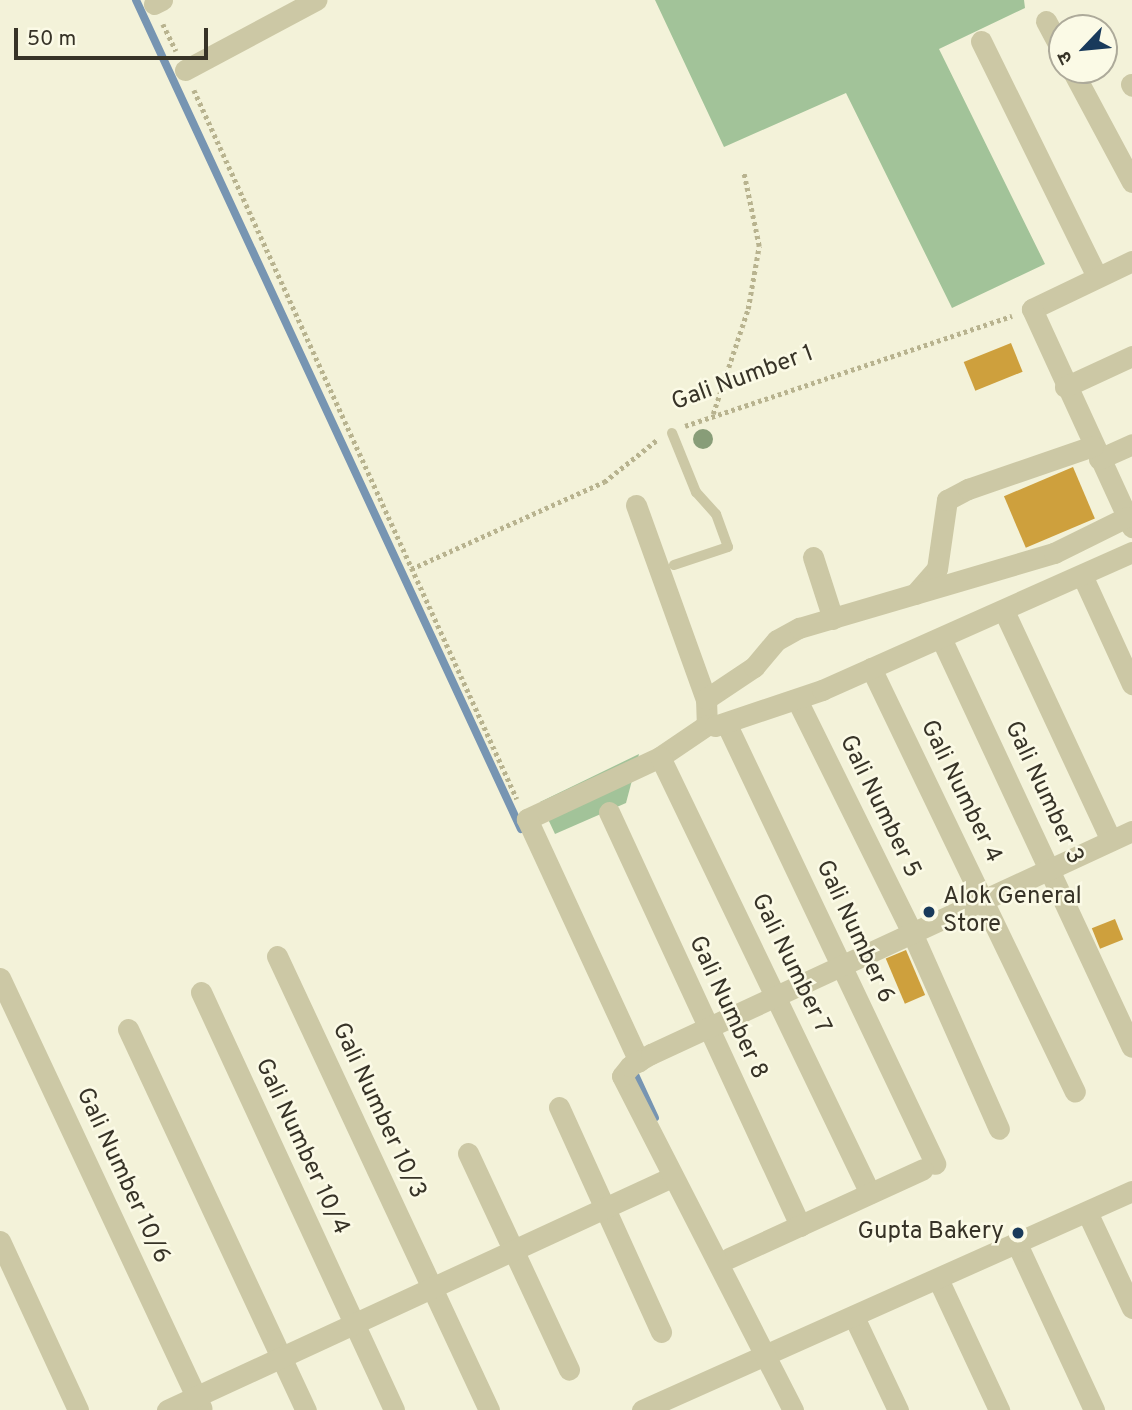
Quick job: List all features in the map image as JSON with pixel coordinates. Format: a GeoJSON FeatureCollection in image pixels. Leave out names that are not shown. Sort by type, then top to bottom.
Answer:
{"type":"FeatureCollection","features":[{"type":"Feature","properties":{"kind":"street"},"geometry":{"type":"LineString","coordinates":[[185,70],[316,0]]}},
{"type":"Feature","properties":{"kind":"street"},"geometry":{"type":"LineString","coordinates":[[1046,21],[1048,25]]}},
{"type":"Feature","properties":{"kind":"street"},"geometry":{"type":"LineString","coordinates":[[981,41],[1097,277]]}},
{"type":"Feature","properties":{"kind":"street"},"geometry":{"type":"LineString","coordinates":[[1080,84],[1132,182]]}},
{"type":"Feature","properties":{"kind":"street"},"geometry":{"type":"LineString","coordinates":[[706,699],[754,667],[786,634],[1055,553],[1130,522],[1065,387],[1032,309],[1132,261]]}},
{"type":"Feature","properties":{"kind":"street"},"geometry":{"type":"LineString","coordinates":[[1065,387],[1132,356]]}},
{"type":"Feature","properties":{"kind":"street"},"geometry":{"type":"LineString","coordinates":[[911,597],[937,569],[947,500],[968,489],[1132,444]]}},
{"type":"Feature","properties":{"kind":"street"},"geometry":{"type":"LineString","coordinates":[[636,505],[671,611],[706,699],[708,720],[699,731],[660,757],[527,819],[639,1061]]}},
{"type":"Feature","properties":{"kind":"street"},"geometry":{"type":"LineString","coordinates":[[699,731],[797,700],[1004,611],[1132,551]]}},
{"type":"Feature","properties":{"kind":"street"},"geometry":{"type":"LineString","coordinates":[[813,557],[833,619]]}},
{"type":"Feature","properties":{"kind":"street"},"geometry":{"type":"LineString","coordinates":[[1082,575],[1132,684]]}},
{"type":"Feature","properties":{"kind":"street"},"geometry":{"type":"LineString","coordinates":[[1004,611],[1111,841]]}},
{"type":"Feature","properties":{"kind":"street","name":"Gali Number 3"},"geometry":{"type":"LineString","coordinates":[[942,638],[1132,1047]]}},
{"type":"Feature","properties":{"kind":"street","name":"Gali Number 4"},"geometry":{"type":"LineString","coordinates":[[870,668],[1075,1091]]}},
{"type":"Feature","properties":{"kind":"street","name":"Gali Number 5"},"geometry":{"type":"LineString","coordinates":[[797,700],[913,935],[999,1129]]}},
{"type":"Feature","properties":{"kind":"street","name":"Gali Number 6"},"geometry":{"type":"LineString","coordinates":[[726,723],[841,966],[929,1167],[870,1194]]}},
{"type":"Feature","properties":{"kind":"street","name":"Gali Number 7"},"geometry":{"type":"LineString","coordinates":[[660,757],[870,1194]]}},
{"type":"Feature","properties":{"kind":"street","name":"Gali Number 8"},"geometry":{"type":"LineString","coordinates":[[610,812],[707,1029],[800,1226]]}},
{"type":"Feature","properties":{"kind":"street"},"geometry":{"type":"LineString","coordinates":[[793,1410],[768,1357],[625,1089],[622,1076],[639,1061],[1132,831]]}},
{"type":"Feature","properties":{"kind":"street","name":"Gali Number 10/3"},"geometry":{"type":"LineString","coordinates":[[277,956],[489,1410]]}},
{"type":"Feature","properties":{"kind":"street","name":"Gali Number 10/6"},"geometry":{"type":"LineString","coordinates":[[0,978],[199,1403]]}},
{"type":"Feature","properties":{"kind":"street","name":"Gali Number 10/4"},"geometry":{"type":"LineString","coordinates":[[201,992],[394,1410]]}},
{"type":"Feature","properties":{"kind":"street"},"geometry":{"type":"LineString","coordinates":[[128,1029],[306,1410]]}},
{"type":"Feature","properties":{"kind":"street"},"geometry":{"type":"LineString","coordinates":[[559,1107],[661,1332]]}},
{"type":"Feature","properties":{"kind":"street"},"geometry":{"type":"LineString","coordinates":[[468,1153],[516,1250],[569,1370]]}},
{"type":"Feature","properties":{"kind":"street"},"geometry":{"type":"LineString","coordinates":[[167,1410],[199,1403],[282,1357],[672,1177]]}},
{"type":"Feature","properties":{"kind":"street"},"geometry":{"type":"LineString","coordinates":[[642,1410],[676,1404],[768,1357],[1132,1191]]}},
{"type":"Feature","properties":{"kind":"street"},"geometry":{"type":"LineString","coordinates":[[729,1258],[870,1194]]}},
{"type":"Feature","properties":{"kind":"street"},"geometry":{"type":"LineString","coordinates":[[1087,1212],[1132,1308]]}},
{"type":"Feature","properties":{"kind":"street"},"geometry":{"type":"LineString","coordinates":[[0,1241],[78,1410]]}},
{"type":"Feature","properties":{"kind":"street"},"geometry":{"type":"LineString","coordinates":[[1017,1244],[1094,1410]]}},
{"type":"Feature","properties":{"kind":"street"},"geometry":{"type":"LineString","coordinates":[[938,1279],[999,1410]]}},
{"type":"Feature","properties":{"kind":"street"},"geometry":{"type":"LineString","coordinates":[[854,1317],[898,1410]]}},
{"type":"Feature","properties":{"kind":"lane"},"geometry":{"type":"LineString","coordinates":[[672,433],[696,492],[716,514],[728,547],[674,565]]}},
{"type":"Feature","properties":{"kind":"path"},"geometry":{"type":"LineString","coordinates":[[158,2],[185,70],[527,819]]}},
{"type":"Feature","properties":{"kind":"path"},"geometry":{"type":"LineString","coordinates":[[713,415],[748,309],[760,246],[744,174]]}},
{"type":"Feature","properties":{"kind":"path","name":"Gali Number 1"},"geometry":{"type":"LineString","coordinates":[[411,569],[604,482],[672,433],[713,415],[1032,309]]}},
{"type":"Feature","properties":{"kind":"green space"},"geometry":{"type":"Polygon","coordinates":[[[655,0],[1024,0],[1025,8],[939,49],[1045,264],[952,308],[846,93],[724,147],[655,0]]]}},
{"type":"Feature","properties":{"kind":"green space"},"geometry":{"type":"Polygon","coordinates":[[[639,754],[626,803],[555,834],[540,802],[639,754]]]}},
{"type":"Feature","properties":{"kind":"building"},"geometry":{"type":"Polygon","coordinates":[[[1011,343],[1023,372],[975,391],[964,362],[1011,343]]]}},
{"type":"Feature","properties":{"kind":"building"},"geometry":{"type":"Polygon","coordinates":[[[1073,467],[1095,519],[1026,548],[1004,496],[1073,467]]]}},
{"type":"Feature","properties":{"kind":"building"},"geometry":{"type":"Polygon","coordinates":[[[1115,919],[1123,939],[1100,949],[1092,928],[1115,919]]]}},
{"type":"Feature","properties":{"kind":"building"},"geometry":{"type":"Polygon","coordinates":[[[906,950],[925,995],[905,1004],[886,959],[906,950]]]}},
{"type":"Feature","properties":{"kind":"waterway"},"geometry":{"type":"LineString","coordinates":[[136,0],[521,829]]}},
{"type":"Feature","properties":{"kind":"waterway"},"geometry":{"type":"LineString","coordinates":[[631,1066],[655,1118]]}},
{"type":"Feature","properties":{"kind":"place","name":"Alok General Store"},"geometry":{"type":"Point","coordinates":[929,912]}},
{"type":"Feature","properties":{"kind":"place","name":"Gupta Bakery"},"geometry":{"type":"Point","coordinates":[1018,1233]}}]}
